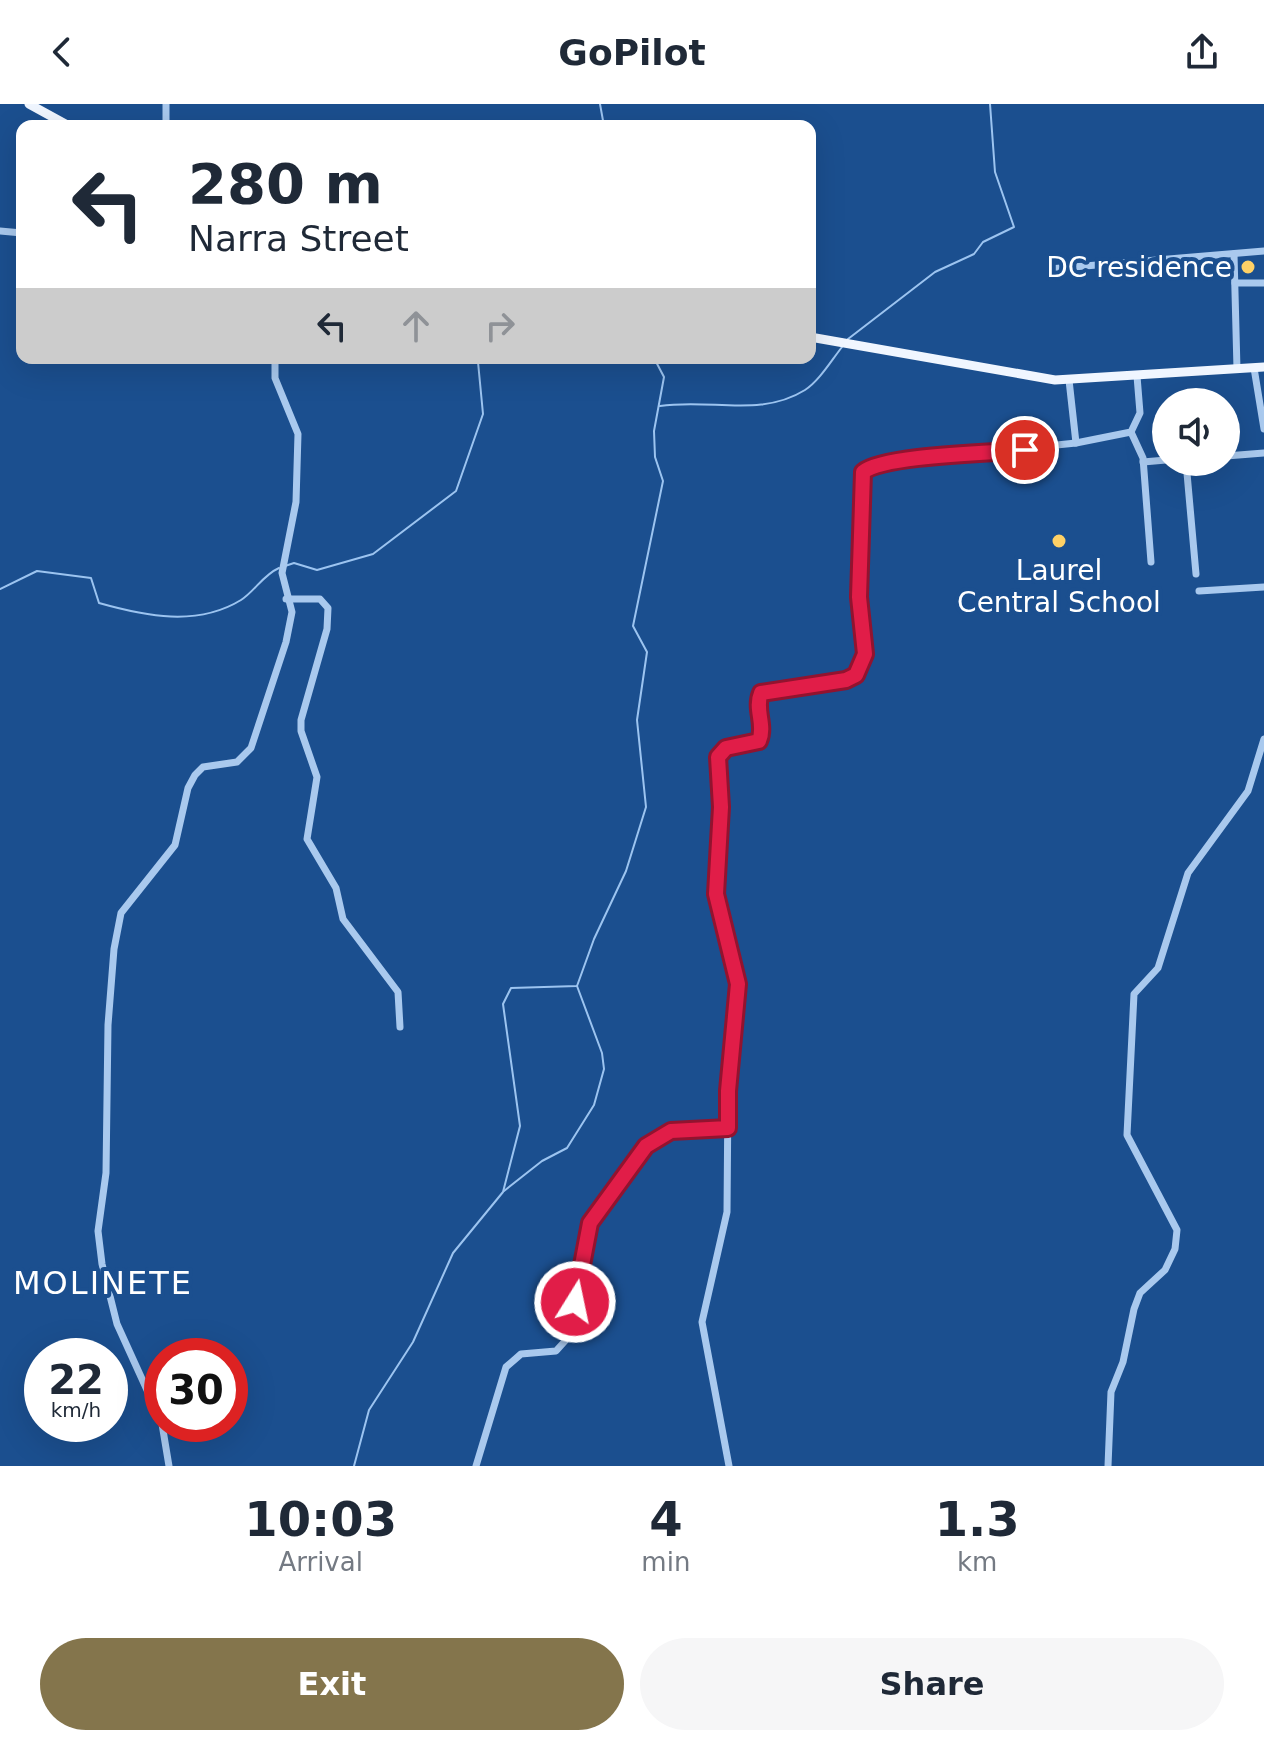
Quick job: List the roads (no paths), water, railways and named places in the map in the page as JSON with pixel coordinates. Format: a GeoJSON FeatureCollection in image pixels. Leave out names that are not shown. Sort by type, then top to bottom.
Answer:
{"type":"FeatureCollection","features":[{"type":"Feature","properties":{"kind":"main road"},"geometry":{"type":"LineString","coordinates":[[29,104],[58,120]]}},
{"type":"Feature","properties":{"kind":"main road"},"geometry":{"type":"LineString","coordinates":[[816,338],[1069,380],[1259,367]]}},
{"type":"Feature","properties":{"kind":"street"},"geometry":{"type":"LineString","coordinates":[[1049,269],[1264,251]]}},
{"type":"Feature","properties":{"kind":"street"},"geometry":{"type":"LineString","coordinates":[[1234,254],[1237,369]]}},
{"type":"Feature","properties":{"kind":"street"},"geometry":{"type":"LineString","coordinates":[[1235,283],[1264,283]]}},
{"type":"Feature","properties":{"kind":"street"},"geometry":{"type":"LineString","coordinates":[[144,1384],[117,1324],[102,1264],[98,1231],[106,1173],[108,1025],[118,921],[127,904],[175,845],[188,788],[195,775],[203,767],[237,762],[251,748],[286,642],[292,612],[286,599],[282,573],[296,502],[298,434],[275,378],[275,364]]}},
{"type":"Feature","properties":{"kind":"street"},"geometry":{"type":"LineString","coordinates":[[1259,367],[1264,429]]}},
{"type":"Feature","properties":{"kind":"street"},"geometry":{"type":"LineString","coordinates":[[1137,376],[1140,413],[1131,432],[1143,462],[1151,562]]}},
{"type":"Feature","properties":{"kind":"street"},"geometry":{"type":"LineString","coordinates":[[1069,380],[1076,443]]}},
{"type":"Feature","properties":{"kind":"street"},"geometry":{"type":"LineString","coordinates":[[729,1466],[702,1322],[727,1212],[728,1091],[738,984],[716,894],[721,807],[718,762],[721,751],[759,741],[763,729],[758,705],[761,693],[846,680],[856,675],[862,667],[866,643],[859,597],[863,472],[874,466],[902,461],[1076,443],[1131,432]]}},
{"type":"Feature","properties":{"kind":"street"},"geometry":{"type":"LineString","coordinates":[[1240,455],[1264,453]]}},
{"type":"Feature","properties":{"kind":"street"},"geometry":{"type":"LineString","coordinates":[[1143,462],[1152,461]]}},
{"type":"Feature","properties":{"kind":"street"},"geometry":{"type":"LineString","coordinates":[[1187,476],[1196,574]]}},
{"type":"Feature","properties":{"kind":"street"},"geometry":{"type":"LineString","coordinates":[[1199,591],[1264,587]]}},
{"type":"Feature","properties":{"kind":"street"},"geometry":{"type":"LineString","coordinates":[[286,599],[320,599],[328,608],[327,629],[301,720],[317,777],[307,839],[336,888],[343,919],[398,992],[400,1027]]}},
{"type":"Feature","properties":{"kind":"street"},"geometry":{"type":"LineString","coordinates":[[1108,1466],[1111,1392],[1123,1362],[1134,1309],[1140,1293],[1165,1270],[1175,1249],[1177,1230],[1127,1135],[1134,994],[1158,968],[1188,873],[1248,791],[1264,739]]}},
{"type":"Feature","properties":{"kind":"street"},"geometry":{"type":"LineString","coordinates":[[476,1466],[506,1367],[521,1354],[556,1351],[565,1341],[590,1223],[646,1146],[671,1131],[728,1128]]}},
{"type":"Feature","properties":{"kind":"street"},"geometry":{"type":"LineString","coordinates":[[165,1442],[169,1466]]}},
{"type":"Feature","properties":{"kind":"waterway"},"geometry":{"type":"LineString","coordinates":[[600,104],[603,120]]}},
{"type":"Feature","properties":{"kind":"waterway"},"geometry":{"type":"LineString","coordinates":[[848,339],[935,272],[974,254],[983,242],[1014,227],[995,172],[990,104]]}},
{"type":"Feature","properties":{"kind":"waterway"},"geometry":{"type":"LineString","coordinates":[[660,406],[753,405],[788,398],[815,381],[842,347]]}},
{"type":"Feature","properties":{"kind":"waterway"},"geometry":{"type":"LineString","coordinates":[[285,566],[294,563],[317,570],[373,554],[456,491],[483,414],[478,364]]}},
{"type":"Feature","properties":{"kind":"waterway"},"geometry":{"type":"LineString","coordinates":[[354,1466],[369,1410],[413,1342],[453,1253],[503,1192],[520,1126],[503,1004],[511,988],[577,986],[594,939],[626,871],[646,807],[637,720],[647,652],[633,626],[663,481],[655,457],[654,431],[664,377],[657,364]]}},
{"type":"Feature","properties":{"kind":"waterway"},"geometry":{"type":"LineString","coordinates":[[0,589],[37,571],[91,578],[99,603],[153,615],[189,616],[207,614],[241,600],[279,568]]}},
{"type":"Feature","properties":{"kind":"waterway"},"geometry":{"type":"LineString","coordinates":[[504,1191],[542,1161],[567,1148],[594,1105],[604,1069],[602,1053],[577,986]]}},
{"type":"Feature","properties":{"kind":"place","name":"DC residence"},"geometry":{"type":"Point","coordinates":[1248,267]}},
{"type":"Feature","properties":{"kind":"place","name":"Laurel Central School"},"geometry":{"type":"Point","coordinates":[1059,541]}},
{"type":"Feature","properties":{"kind":"district","name":"MOLINETE"},"geometry":{"type":"Point","coordinates":[103,1283]}}]}
